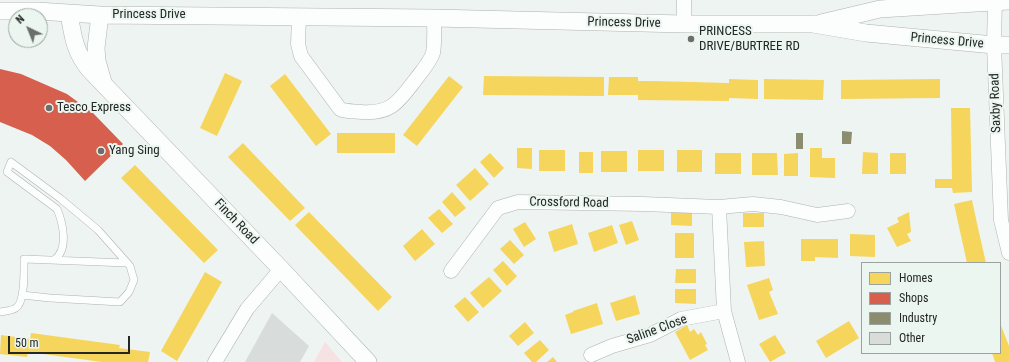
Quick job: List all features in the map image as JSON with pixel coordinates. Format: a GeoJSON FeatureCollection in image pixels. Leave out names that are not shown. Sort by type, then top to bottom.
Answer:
{"type":"FeatureCollection","features":[{"type":"Feature","properties":{"kind":"street"},"geometry":{"type":"LineString","coordinates":[[684,0],[684,24]]}},
{"type":"Feature","properties":{"kind":"street","name":"Princess Drive"},"geometry":{"type":"LineString","coordinates":[[813,24],[880,9],[1000,1]]}},
{"type":"Feature","properties":{"kind":"street","name":"Saxby Road"},"geometry":{"type":"LineString","coordinates":[[1000,1],[1002,45],[1001,220],[1009,253]]}},
{"type":"Feature","properties":{"kind":"street","name":"Princess Drive"},"geometry":{"type":"LineString","coordinates":[[0,11],[100,15],[434,18],[684,24],[813,24],[866,33],[1002,45]]}},
{"type":"Feature","properties":{"kind":"street","name":"Finch Road"},"geometry":{"type":"LineString","coordinates":[[69,14],[76,46],[81,58],[89,69],[281,268],[368,362]]}},
{"type":"Feature","properties":{"kind":"street","name":"Finch Road"},"geometry":{"type":"LineString","coordinates":[[100,15],[96,48],[97,61],[103,82]]}},
{"type":"Feature","properties":{"kind":"street"},"geometry":{"type":"LineString","coordinates":[[298,17],[299,51],[303,61],[340,109],[344,111],[366,112],[382,111],[394,105],[427,65],[432,53],[434,18]]}},
{"type":"Feature","properties":{"kind":"street","name":"Crossford Road"},"geometry":{"type":"LineString","coordinates":[[451,271],[498,208],[518,202],[719,207],[753,204],[781,207],[817,215],[848,211]]}},
{"type":"Feature","properties":{"kind":"street"},"geometry":{"type":"LineString","coordinates":[[719,207],[724,311],[738,362]]}},
{"type":"Feature","properties":{"kind":"street"},"geometry":{"type":"LineString","coordinates":[[215,362],[247,309],[281,268]]}},
{"type":"Feature","properties":{"kind":"street","name":"Saline Close"},"geometry":{"type":"LineString","coordinates":[[591,355],[612,346],[650,335],[681,319],[724,311]]}},
{"type":"Feature","properties":{"kind":"lane"},"geometry":{"type":"LineString","coordinates":[[22,295],[120,302],[129,292],[134,280],[128,262],[98,230],[61,199],[11,162],[7,172],[57,209],[62,234],[62,247],[61,254],[54,260]]}},
{"type":"Feature","properties":{"kind":"lane"},"geometry":{"type":"LineString","coordinates":[[0,312],[9,311],[19,305],[22,295],[24,259],[128,262]]}},
{"type":"Feature","properties":{"kind":"shaded area"},"geometry":{"type":"Polygon","coordinates":[[[325,342],[342,362],[314,362],[325,342]]]}},
{"type":"Feature","properties":{"kind":"building: Homes"},"geometry":{"type":"Polygon","coordinates":[[[225,73],[242,81],[217,136],[200,128],[225,73]]]}},
{"type":"Feature","properties":{"kind":"building: Homes"},"geometry":{"type":"Polygon","coordinates":[[[285,74],[331,134],[316,146],[270,86],[285,74]]]}},
{"type":"Feature","properties":{"kind":"building: Homes"},"geometry":{"type":"Polygon","coordinates":[[[449,76],[463,87],[417,146],[403,135],[449,76]]]}},
{"type":"Feature","properties":{"kind":"building: Homes"},"geometry":{"type":"Polygon","coordinates":[[[484,76],[604,77],[604,96],[483,95],[484,76]]]}},
{"type":"Feature","properties":{"kind":"building: Homes"},"geometry":{"type":"Polygon","coordinates":[[[609,77],[638,77],[638,81],[729,83],[729,79],[758,80],[758,99],[729,98],[729,101],[638,100],[638,95],[608,95],[609,77]]]}},
{"type":"Feature","properties":{"kind":"building: Homes"},"geometry":{"type":"Polygon","coordinates":[[[764,79],[824,80],[823,100],[764,99],[764,79]]]}},
{"type":"Feature","properties":{"kind":"building: Homes"},"geometry":{"type":"Polygon","coordinates":[[[940,79],[940,98],[841,99],[841,80],[940,79]]]}},
{"type":"Feature","properties":{"kind":"building: Homes"},"geometry":{"type":"Polygon","coordinates":[[[951,108],[970,108],[972,192],[953,193],[952,188],[935,188],[935,179],[952,179],[951,108]]]}},
{"type":"Feature","properties":{"kind":"building: Homes"},"geometry":{"type":"Polygon","coordinates":[[[337,133],[395,133],[395,153],[337,153],[337,133]]]}},
{"type":"Feature","properties":{"kind":"building: Homes"},"geometry":{"type":"Polygon","coordinates":[[[243,143],[305,208],[290,221],[228,157],[243,143]]]}},
{"type":"Feature","properties":{"kind":"building: Homes"},"geometry":{"type":"Polygon","coordinates":[[[517,148],[532,148],[532,169],[517,168],[517,148]]]}},
{"type":"Feature","properties":{"kind":"building: Homes"},"geometry":{"type":"Polygon","coordinates":[[[810,148],[822,148],[822,158],[835,158],[835,178],[810,177],[810,148]]]}},
{"type":"Feature","properties":{"kind":"building: Homes"},"geometry":{"type":"Polygon","coordinates":[[[539,150],[565,150],[565,171],[539,171],[539,150]]]}},
{"type":"Feature","properties":{"kind":"building: Homes"},"geometry":{"type":"Polygon","coordinates":[[[638,150],[664,150],[664,171],[638,171],[638,150]]]}},
{"type":"Feature","properties":{"kind":"building: Homes"},"geometry":{"type":"Polygon","coordinates":[[[677,150],[702,150],[702,172],[677,172],[677,150]]]}},
{"type":"Feature","properties":{"kind":"building: Homes"},"geometry":{"type":"Polygon","coordinates":[[[601,151],[627,151],[627,172],[601,172],[601,151]]]}},
{"type":"Feature","properties":{"kind":"building: Homes"},"geometry":{"type":"Polygon","coordinates":[[[579,152],[593,152],[593,173],[579,173],[579,152]]]}},
{"type":"Feature","properties":{"kind":"building: Homes"},"geometry":{"type":"Polygon","coordinates":[[[863,152],[878,153],[878,174],[862,174],[863,152]]]}},
{"type":"Feature","properties":{"kind":"building: Homes"},"geometry":{"type":"Polygon","coordinates":[[[490,153],[504,168],[494,178],[480,162],[490,153]]]}},
{"type":"Feature","properties":{"kind":"building: Homes"},"geometry":{"type":"Polygon","coordinates":[[[715,153],[741,153],[741,174],[715,174],[715,153]]]}},
{"type":"Feature","properties":{"kind":"building: Homes"},"geometry":{"type":"Polygon","coordinates":[[[752,153],[777,153],[778,175],[752,175],[752,153]]]}},
{"type":"Feature","properties":{"kind":"building: Homes"},"geometry":{"type":"Polygon","coordinates":[[[798,153],[798,176],[784,176],[784,154],[798,153]]]}},
{"type":"Feature","properties":{"kind":"building: Homes"},"geometry":{"type":"Polygon","coordinates":[[[890,153],[906,153],[906,174],[890,174],[890,153]]]}},
{"type":"Feature","properties":{"kind":"building: Homes"},"geometry":{"type":"Polygon","coordinates":[[[135,165],[218,250],[204,263],[121,178],[135,165]]]}},
{"type":"Feature","properties":{"kind":"building: Homes"},"geometry":{"type":"Polygon","coordinates":[[[475,168],[489,184],[470,201],[456,185],[475,168]]]}},
{"type":"Feature","properties":{"kind":"building: Homes"},"geometry":{"type":"Polygon","coordinates":[[[452,192],[466,208],[455,217],[442,202],[452,192]]]}},
{"type":"Feature","properties":{"kind":"building: Homes"},"geometry":{"type":"Polygon","coordinates":[[[972,200],[986,262],[967,262],[954,204],[972,200]]]}},
{"type":"Feature","properties":{"kind":"building: Homes"},"geometry":{"type":"Polygon","coordinates":[[[439,209],[453,224],[442,233],[428,218],[439,209]]]}},
{"type":"Feature","properties":{"kind":"building: Homes"},"geometry":{"type":"Polygon","coordinates":[[[671,211],[692,212],[692,226],[671,225],[671,211]]]}},
{"type":"Feature","properties":{"kind":"building: Homes"},"geometry":{"type":"Polygon","coordinates":[[[309,212],[392,297],[378,311],[295,225],[309,212]]]}},
{"type":"Feature","properties":{"kind":"building: Homes"},"geometry":{"type":"Polygon","coordinates":[[[909,212],[911,232],[907,234],[911,241],[897,247],[887,228],[899,222],[897,218],[909,212]]]}},
{"type":"Feature","properties":{"kind":"building: Homes"},"geometry":{"type":"Polygon","coordinates":[[[743,213],[764,213],[764,227],[743,227],[743,213]]]}},
{"type":"Feature","properties":{"kind":"building: Homes"},"geometry":{"type":"Polygon","coordinates":[[[632,221],[639,240],[626,245],[619,225],[632,221]]]}},
{"type":"Feature","properties":{"kind":"building: Homes"},"geometry":{"type":"Polygon","coordinates":[[[525,222],[536,239],[524,247],[513,229],[525,222]]]}},
{"type":"Feature","properties":{"kind":"building: Homes"},"geometry":{"type":"Polygon","coordinates":[[[572,224],[578,244],[554,252],[548,232],[572,224]]]}},
{"type":"Feature","properties":{"kind":"building: Homes"},"geometry":{"type":"Polygon","coordinates":[[[612,225],[618,243],[594,252],[588,233],[612,225]]]}},
{"type":"Feature","properties":{"kind":"building: Homes"},"geometry":{"type":"Polygon","coordinates":[[[422,229],[435,244],[415,261],[403,246],[422,229]]]}},
{"type":"Feature","properties":{"kind":"building: Homes"},"geometry":{"type":"Polygon","coordinates":[[[675,233],[694,233],[694,258],[675,258],[675,233]]]}},
{"type":"Feature","properties":{"kind":"building: Homes"},"geometry":{"type":"Polygon","coordinates":[[[850,234],[875,235],[875,257],[850,256],[850,234]]]}},
{"type":"Feature","properties":{"kind":"building: Homes"},"geometry":{"type":"Polygon","coordinates":[[[801,239],[838,239],[838,258],[815,257],[815,261],[801,261],[801,239]]]}},
{"type":"Feature","properties":{"kind":"building: Homes"},"geometry":{"type":"Polygon","coordinates":[[[510,240],[524,255],[514,264],[500,249],[510,240]]]}},
{"type":"Feature","properties":{"kind":"building: Homes"},"geometry":{"type":"Polygon","coordinates":[[[764,241],[765,266],[746,267],[744,242],[764,241]]]}},
{"type":"Feature","properties":{"kind":"building: Homes"},"geometry":{"type":"Polygon","coordinates":[[[503,261],[517,276],[507,286],[493,270],[503,261]]]}},
{"type":"Feature","properties":{"kind":"building: Homes"},"geometry":{"type":"Polygon","coordinates":[[[676,269],[696,269],[696,283],[675,283],[676,269]]]}},
{"type":"Feature","properties":{"kind":"building: Homes"},"geometry":{"type":"Polygon","coordinates":[[[205,272],[222,282],[177,361],[161,351],[205,272]]]}},
{"type":"Feature","properties":{"kind":"building: Homes"},"geometry":{"type":"Polygon","coordinates":[[[489,277],[502,291],[483,308],[470,293],[489,277]]]}},
{"type":"Feature","properties":{"kind":"building: Homes"},"geometry":{"type":"Polygon","coordinates":[[[769,278],[773,290],[769,292],[778,314],[759,320],[747,285],[769,278]]]}},
{"type":"Feature","properties":{"kind":"building: Homes"},"geometry":{"type":"Polygon","coordinates":[[[675,289],[696,289],[696,304],[675,303],[675,289]]]}},
{"type":"Feature","properties":{"kind":"building: Homes"},"geometry":{"type":"Polygon","coordinates":[[[635,295],[640,314],[616,321],[610,303],[635,295]]]}},
{"type":"Feature","properties":{"kind":"building: Homes"},"geometry":{"type":"Polygon","coordinates":[[[465,297],[479,312],[468,322],[454,306],[465,297]]]}},
{"type":"Feature","properties":{"kind":"building: Homes"},"geometry":{"type":"Polygon","coordinates":[[[597,303],[603,324],[571,334],[565,315],[597,303]]]}},
{"type":"Feature","properties":{"kind":"building: Homes"},"geometry":{"type":"Polygon","coordinates":[[[849,321],[859,338],[826,358],[816,341],[849,321]]]}},
{"type":"Feature","properties":{"kind":"building: Homes"},"geometry":{"type":"Polygon","coordinates":[[[525,322],[534,333],[518,346],[509,336],[525,322]]]}},
{"type":"Feature","properties":{"kind":"building: Homes"},"geometry":{"type":"Polygon","coordinates":[[[687,325],[690,332],[694,329],[698,335],[701,332],[707,344],[705,345],[708,350],[690,360],[675,332],[687,325]]]}},
{"type":"Feature","properties":{"kind":"building: Homes"},"geometry":{"type":"Polygon","coordinates":[[[1001,326],[1009,346],[1009,362],[995,362],[992,354],[1001,354],[1001,326]]]}},
{"type":"Feature","properties":{"kind":"building: Homes"},"geometry":{"type":"Polygon","coordinates":[[[31,333],[120,345],[119,348],[150,352],[148,362],[102,362],[28,352],[27,357],[0,354],[1,335],[30,339],[31,333]]]}},
{"type":"Feature","properties":{"kind":"building: Homes"},"geometry":{"type":"Polygon","coordinates":[[[775,335],[786,353],[770,362],[759,344],[775,335]]]}},
{"type":"Feature","properties":{"kind":"building: Homes"},"geometry":{"type":"Polygon","coordinates":[[[540,340],[549,350],[536,362],[532,362],[524,353],[540,340]]]}},
{"type":"Feature","properties":{"kind":"building: Homes"},"geometry":{"type":"Polygon","coordinates":[[[553,357],[557,362],[547,362],[553,357]]]}},
{"type":"Feature","properties":{"kind":"building: Shops"},"geometry":{"type":"Polygon","coordinates":[[[0,69],[21,74],[67,94],[93,113],[123,144],[85,181],[66,160],[50,146],[32,135],[0,122],[0,69]]]}},
{"type":"Feature","properties":{"kind":"building: Industry"},"geometry":{"type":"Polygon","coordinates":[[[842,131],[852,132],[851,144],[842,144],[842,131]]]}},
{"type":"Feature","properties":{"kind":"building: Industry"},"geometry":{"type":"Polygon","coordinates":[[[796,133],[803,133],[803,149],[796,149],[796,133]]]}},
{"type":"Feature","properties":{"kind":"building: Other"},"geometry":{"type":"Polygon","coordinates":[[[272,313],[309,346],[300,362],[245,362],[272,313]]]}},
{"type":"Feature","properties":{"kind":"place","name":"PRINCESS DRIVE/BURTREE RD"},"geometry":{"type":"Point","coordinates":[691,39]}},
{"type":"Feature","properties":{"kind":"place","name":"Tesco Express"},"geometry":{"type":"Point","coordinates":[49,108]}},
{"type":"Feature","properties":{"kind":"place","name":"Yang Sing"},"geometry":{"type":"Point","coordinates":[101,151]}}]}
